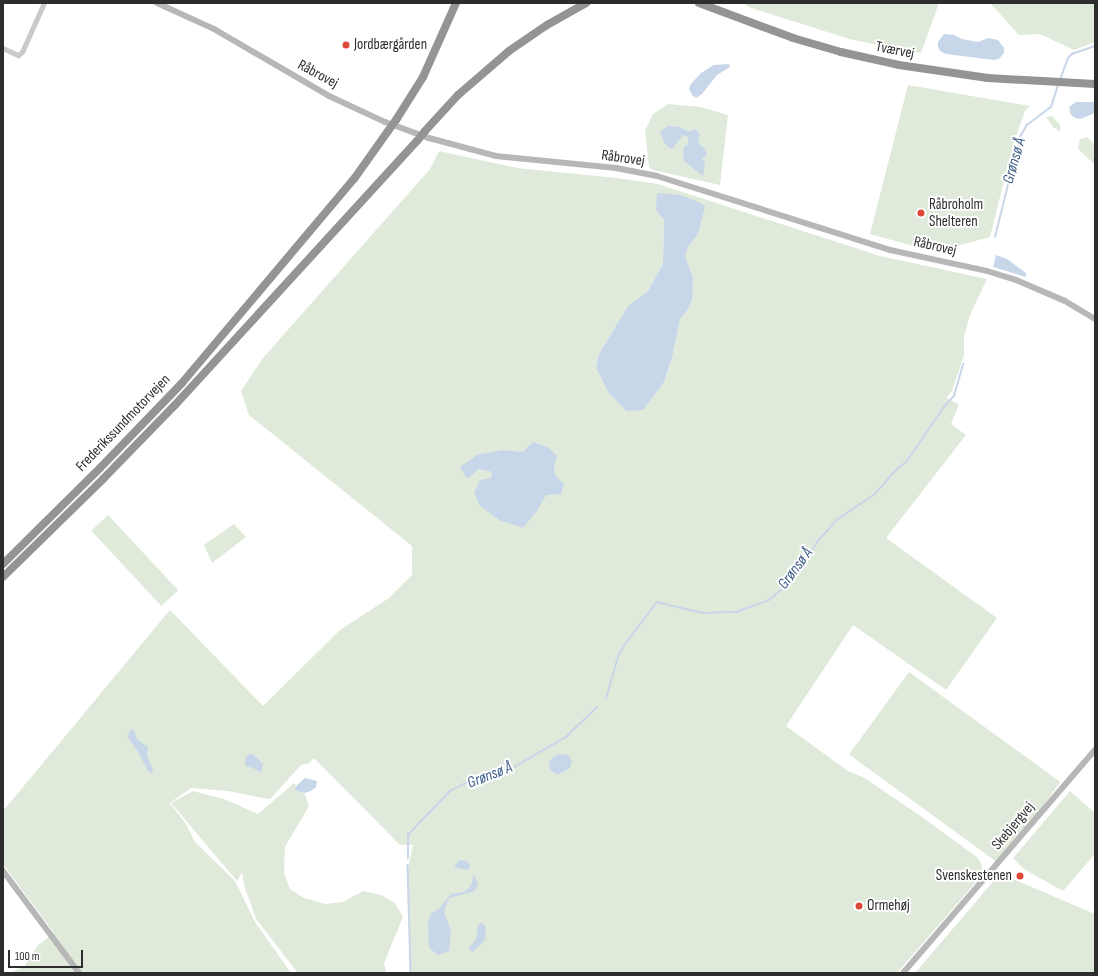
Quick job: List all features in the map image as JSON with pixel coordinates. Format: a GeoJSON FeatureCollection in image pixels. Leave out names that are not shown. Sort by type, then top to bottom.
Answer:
{"type":"FeatureCollection","features":[{"type":"Feature","properties":{"kind":"highway","name":"Frederikssundmotorvejen"},"geometry":{"type":"LineString","coordinates":[[3,564],[100,468],[182,383],[257,296],[354,179],[396,120],[423,76],[456,3]]}},
{"type":"Feature","properties":{"kind":"highway"},"geometry":{"type":"LineString","coordinates":[[3,577],[103,479],[174,405],[458,95],[509,51],[547,24],[586,3]]}},
{"type":"Feature","properties":{"kind":"highway","name":"Tværvej"},"geometry":{"type":"LineString","coordinates":[[699,3],[793,38],[865,58],[938,72],[1052,82],[1095,84]]}},
{"type":"Feature","properties":{"kind":"street"},"geometry":{"type":"LineString","coordinates":[[3,48],[18,55],[22,52],[44,3]]}},
{"type":"Feature","properties":{"kind":"street","name":"Råbrovej"},"geometry":{"type":"LineString","coordinates":[[157,3],[214,29],[295,78],[329,96],[385,122],[429,138],[496,156],[616,168],[657,176],[698,187],[890,250],[987,271],[1016,280],[1065,301],[1095,319]]}},
{"type":"Feature","properties":{"kind":"street","name":"Skebjergvej"},"geometry":{"type":"LineString","coordinates":[[903,973],[1095,750]]}},
{"type":"Feature","properties":{"kind":"street"},"geometry":{"type":"LineString","coordinates":[[4,873],[79,973]]}},
{"type":"Feature","properties":{"kind":"green space"},"geometry":{"type":"Polygon","coordinates":[[[742,3],[939,3],[921,53],[853,40],[751,8],[742,3]]]}},
{"type":"Feature","properties":{"kind":"green space"},"geometry":{"type":"Polygon","coordinates":[[[990,3],[1095,3],[1095,42],[1074,50],[1040,34],[1019,35],[990,3]]]}},
{"type":"Feature","properties":{"kind":"green space"},"geometry":{"type":"Polygon","coordinates":[[[908,85],[1030,106],[1025,111],[1013,145],[990,237],[935,252],[870,234],[908,85]]]}},
{"type":"Feature","properties":{"kind":"green space"},"geometry":{"type":"Polygon","coordinates":[[[668,104],[701,107],[728,115],[720,185],[653,170],[649,167],[645,131],[653,114],[668,104]],[[679,127],[683,135],[688,137],[688,144],[684,147],[702,159],[698,143],[700,134],[696,129],[688,131],[679,127]]]}},
{"type":"Feature","properties":{"kind":"green space"},"geometry":{"type":"Polygon","coordinates":[[[1052,116],[1060,125],[1060,132],[1053,127],[1046,117],[1052,116]]]}},
{"type":"Feature","properties":{"kind":"green space"},"geometry":{"type":"Polygon","coordinates":[[[1087,137],[1095,145],[1095,165],[1078,149],[1080,139],[1087,137]]]}},
{"type":"Feature","properties":{"kind":"green space"},"geometry":{"type":"Polygon","coordinates":[[[439,151],[517,168],[617,178],[658,184],[880,256],[987,279],[970,315],[964,337],[964,355],[952,391],[946,398],[959,404],[951,424],[966,435],[886,538],[997,618],[946,690],[853,625],[786,726],[848,771],[863,777],[922,817],[978,858],[981,863],[983,874],[897,973],[411,973],[408,868],[413,845],[400,845],[314,758],[309,763],[301,765],[271,798],[268,799],[228,791],[191,788],[170,803],[186,824],[195,842],[235,881],[255,922],[291,973],[9,973],[24,967],[37,946],[54,933],[3,864],[3,811],[170,610],[263,706],[340,630],[389,598],[412,575],[412,546],[249,415],[241,391],[263,358],[430,169],[439,151]],[[656,209],[664,220],[663,264],[648,291],[628,306],[599,354],[596,368],[608,392],[626,411],[664,382],[672,358],[680,319],[687,311],[693,277],[685,256],[688,247],[698,234],[656,209]],[[528,448],[523,452],[504,450],[479,469],[493,472],[491,478],[537,511],[555,475],[554,467],[528,448]]]}},
{"type":"Feature","properties":{"kind":"green space"},"geometry":{"type":"Polygon","coordinates":[[[108,515],[178,590],[161,606],[91,531],[108,515]]]}},
{"type":"Feature","properties":{"kind":"green space"},"geometry":{"type":"Polygon","coordinates":[[[234,524],[246,537],[212,563],[204,545],[234,524]]]}},
{"type":"Feature","properties":{"kind":"green space"},"geometry":{"type":"Polygon","coordinates":[[[909,672],[1060,782],[1000,864],[849,755],[909,672]]]}},
{"type":"Feature","properties":{"kind":"green space"},"geometry":{"type":"Polygon","coordinates":[[[294,783],[301,792],[305,794],[309,806],[285,847],[284,873],[290,889],[304,898],[325,904],[343,902],[363,891],[381,895],[395,903],[403,917],[384,963],[386,973],[298,973],[256,919],[244,885],[242,872],[237,881],[171,803],[193,791],[224,799],[258,814],[294,783]]]}},
{"type":"Feature","properties":{"kind":"green space"},"geometry":{"type":"Polygon","coordinates":[[[1070,791],[1095,813],[1095,850],[1094,855],[1063,891],[1024,869],[1013,858],[1070,791]]]}},
{"type":"Feature","properties":{"kind":"green space"},"geometry":{"type":"Polygon","coordinates":[[[1003,870],[1004,875],[1095,914],[1095,973],[915,973],[1003,870]]]}},
{"type":"Feature","properties":{"kind":"water"},"geometry":{"type":"Polygon","coordinates":[[[944,34],[954,35],[962,39],[978,42],[988,38],[998,40],[1004,48],[1004,53],[999,59],[994,60],[946,54],[940,51],[938,47],[938,42],[944,34]]]}},
{"type":"Feature","properties":{"kind":"water"},"geometry":{"type":"Polygon","coordinates":[[[729,64],[730,67],[717,75],[702,94],[696,98],[692,95],[689,89],[691,84],[701,73],[714,65],[729,64]]]}},
{"type":"Feature","properties":{"kind":"water"},"geometry":{"type":"Polygon","coordinates":[[[1076,102],[1095,102],[1095,113],[1080,119],[1075,118],[1071,115],[1069,107],[1076,102]]]}},
{"type":"Feature","properties":{"kind":"water"},"geometry":{"type":"Polygon","coordinates":[[[668,126],[679,127],[688,131],[696,129],[700,134],[698,143],[704,148],[707,155],[702,159],[705,163],[703,176],[683,160],[684,147],[688,144],[688,137],[683,135],[672,149],[664,142],[660,132],[668,126]]]}},
{"type":"Feature","properties":{"kind":"water"},"geometry":{"type":"Polygon","coordinates":[[[657,193],[680,195],[701,203],[705,207],[698,234],[688,247],[685,256],[693,277],[692,299],[687,311],[680,319],[672,358],[664,382],[643,410],[626,411],[608,392],[596,368],[599,354],[628,306],[648,291],[663,264],[664,220],[656,210],[657,193]]]}},
{"type":"Feature","properties":{"kind":"water"},"geometry":{"type":"Polygon","coordinates":[[[996,255],[1007,259],[1026,273],[1026,277],[993,267],[996,255]]]}},
{"type":"Feature","properties":{"kind":"water"},"geometry":{"type":"Polygon","coordinates":[[[533,442],[549,448],[557,456],[554,467],[555,475],[564,484],[561,494],[546,495],[537,511],[523,528],[499,520],[480,506],[474,493],[480,480],[491,478],[492,472],[479,469],[467,479],[460,467],[477,455],[504,450],[523,452],[533,442]]]}},
{"type":"Feature","properties":{"kind":"water"},"geometry":{"type":"Polygon","coordinates":[[[131,729],[134,730],[137,739],[148,747],[147,756],[153,769],[152,773],[148,771],[138,752],[127,736],[131,729]]]}},
{"type":"Feature","properties":{"kind":"water"},"geometry":{"type":"Polygon","coordinates":[[[249,754],[253,754],[263,764],[261,773],[253,768],[245,766],[246,757],[249,754]]]}},
{"type":"Feature","properties":{"kind":"water"},"geometry":{"type":"Polygon","coordinates":[[[560,754],[568,755],[572,761],[570,768],[557,775],[550,770],[549,762],[553,757],[560,754]]]}},
{"type":"Feature","properties":{"kind":"water"},"geometry":{"type":"Polygon","coordinates":[[[305,778],[317,781],[316,787],[311,791],[304,793],[295,790],[297,785],[305,778]]]}},
{"type":"Feature","properties":{"kind":"water"},"geometry":{"type":"Polygon","coordinates":[[[459,860],[468,861],[470,868],[467,870],[454,867],[459,860]]]}},
{"type":"Feature","properties":{"kind":"water"},"geometry":{"type":"Polygon","coordinates":[[[473,874],[478,883],[475,891],[449,898],[444,912],[451,931],[449,951],[438,955],[429,948],[428,921],[431,913],[438,910],[451,894],[464,892],[468,889],[472,883],[473,874]]]}},
{"type":"Feature","properties":{"kind":"water"},"geometry":{"type":"Polygon","coordinates":[[[482,923],[486,927],[485,940],[473,952],[469,950],[476,939],[478,925],[482,923]]]}},
{"type":"Feature","properties":{"kind":"waterway","name":"Grønsø Å"},"geometry":{"type":"LineString","coordinates":[[1060,80],[1068,58],[1072,54],[1095,46]]}},
{"type":"Feature","properties":{"kind":"waterway","name":"Grønsø Å"},"geometry":{"type":"LineString","coordinates":[[995,237],[1020,137],[1027,125],[1051,107],[1058,86]]}},
{"type":"Feature","properties":{"kind":"waterway","name":"Grønsø Å"},"geometry":{"type":"LineString","coordinates":[[606,699],[618,657],[623,647],[657,602],[703,613],[736,612],[769,600],[784,588],[809,556],[817,542],[838,519],[875,494],[896,470],[907,461],[944,407],[954,396],[963,364]]}},
{"type":"Feature","properties":{"kind":"waterway","name":"Grønsø Å"},"geometry":{"type":"LineString","coordinates":[[408,859],[408,835],[450,791],[466,783],[495,775],[516,766],[566,737],[597,707]]}},
{"type":"Feature","properties":{"kind":"waterway","name":"Grønsø Å"},"geometry":{"type":"LineString","coordinates":[[408,865],[411,973]]}},
{"type":"Feature","properties":{"kind":"place","name":"Jordbærgården"},"geometry":{"type":"Point","coordinates":[346,45]}},
{"type":"Feature","properties":{"kind":"place","name":"Råbroholm Shelteren"},"geometry":{"type":"Point","coordinates":[921,213]}},
{"type":"Feature","properties":{"kind":"place","name":"Svenskestenen"},"geometry":{"type":"Point","coordinates":[1020,876]}},
{"type":"Feature","properties":{"kind":"place","name":"Ormehøj"},"geometry":{"type":"Point","coordinates":[859,906]}}]}
